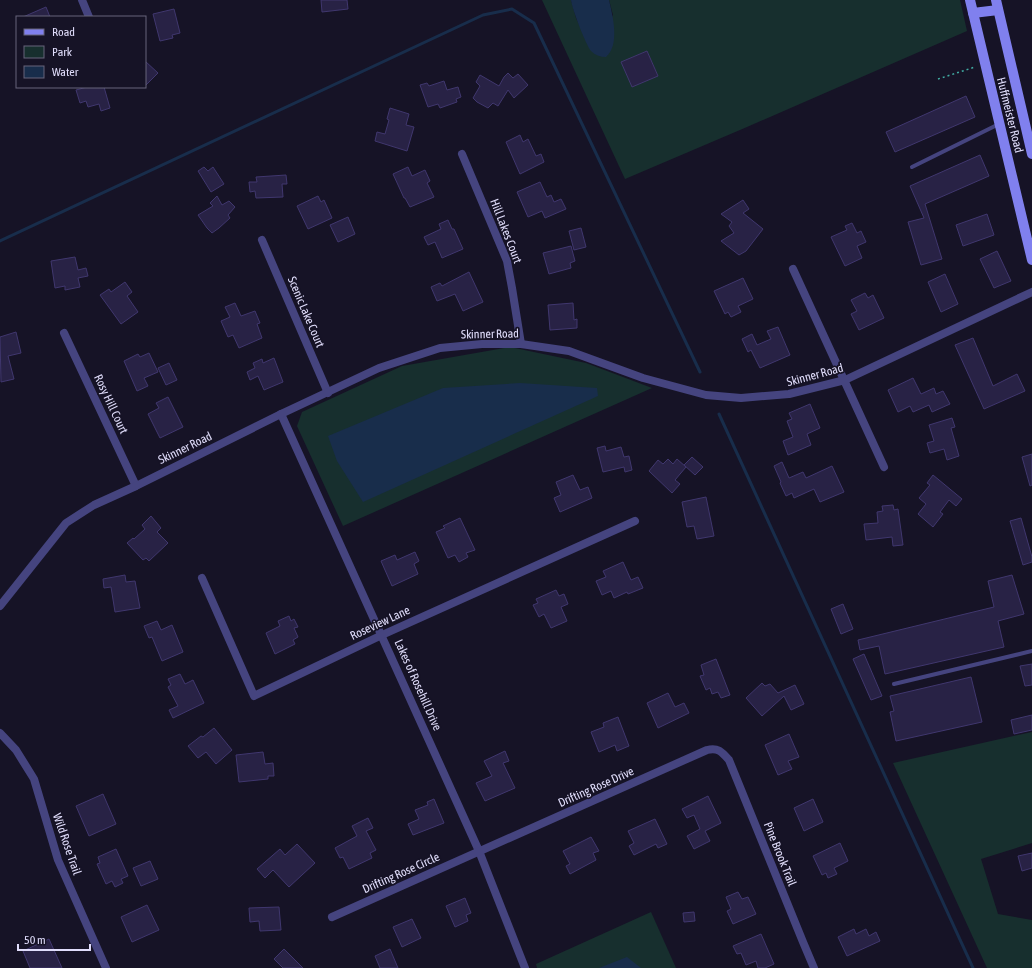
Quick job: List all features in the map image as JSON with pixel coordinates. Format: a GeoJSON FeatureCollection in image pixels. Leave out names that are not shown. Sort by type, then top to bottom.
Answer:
{"type":"FeatureCollection","features":[{"type":"Feature","properties":{"kind":"main road","name":"Huffmeister Road"},"geometry":{"type":"LineString","coordinates":[[970,0],[984,64],[1032,260]]}},
{"type":"Feature","properties":{"kind":"main road","name":"Huffmeister Road"},"geometry":{"type":"LineString","coordinates":[[997,5],[1032,154]]}},
{"type":"Feature","properties":{"kind":"main road"},"geometry":{"type":"LineString","coordinates":[[973,13],[997,5]]}},
{"type":"Feature","properties":{"kind":"street"},"geometry":{"type":"LineString","coordinates":[[82,0],[90,16]]}},
{"type":"Feature","properties":{"kind":"street","name":"Hill Lakes Court"},"geometry":{"type":"LineString","coordinates":[[462,154],[507,261],[521,344]]}},
{"type":"Feature","properties":{"kind":"street","name":"Scenic Lake Court"},"geometry":{"type":"LineString","coordinates":[[262,240],[328,393]]}},
{"type":"Feature","properties":{"kind":"street"},"geometry":{"type":"LineString","coordinates":[[793,269],[884,467]]}},
{"type":"Feature","properties":{"kind":"street","name":"Skinner Road"},"geometry":{"type":"LineString","coordinates":[[0,606],[66,523],[94,504],[136,486],[281,414],[379,368],[440,348],[482,344],[521,344],[569,351],[643,378],[706,395],[741,398],[789,394],[845,380],[1032,292]]}},
{"type":"Feature","properties":{"kind":"street","name":"Rosy Hill Court"},"geometry":{"type":"LineString","coordinates":[[64,333],[136,486]]}},
{"type":"Feature","properties":{"kind":"street","name":"Lakes of Rosehill Drive"},"geometry":{"type":"LineString","coordinates":[[281,414],[479,851],[525,968]]}},
{"type":"Feature","properties":{"kind":"street","name":"Roseview Lane"},"geometry":{"type":"LineString","coordinates":[[202,578],[254,696],[382,635],[635,521]]}},
{"type":"Feature","properties":{"kind":"street","name":"Wild Rose Trail"},"geometry":{"type":"LineString","coordinates":[[0,733],[16,750],[34,779],[58,860],[106,968]]}},
{"type":"Feature","properties":{"kind":"street","name":"Drifting Rose Drive"},"geometry":{"type":"LineString","coordinates":[[479,851],[707,750],[714,748],[722,751]]}},
{"type":"Feature","properties":{"kind":"street","name":"Pine Brook Trail"},"geometry":{"type":"LineString","coordinates":[[722,751],[729,760],[802,942],[814,968]]}},
{"type":"Feature","properties":{"kind":"street","name":"Drifting Rose Circle"},"geometry":{"type":"LineString","coordinates":[[332,917],[479,851]]}},
{"type":"Feature","properties":{"kind":"lane"},"geometry":{"type":"LineString","coordinates":[[912,167],[999,124]]}},
{"type":"Feature","properties":{"kind":"lane"},"geometry":{"type":"LineString","coordinates":[[894,684],[1032,651]]}},
{"type":"Feature","properties":{"kind":"path"},"geometry":{"type":"LineString","coordinates":[[938,79],[984,64]]}},
{"type":"Feature","properties":{"kind":"green space"},"geometry":{"type":"Polygon","coordinates":[[[542,0],[571,0],[576,18],[591,50],[613,15],[609,0],[960,0],[967,31],[625,179],[542,0]],[[647,51],[622,62],[658,76],[647,51]]]}},
{"type":"Feature","properties":{"kind":"green space"},"geometry":{"type":"Polygon","coordinates":[[[510,347],[586,363],[652,388],[343,526],[297,426],[302,412],[402,366],[510,347]]]}},
{"type":"Feature","properties":{"kind":"green space"},"geometry":{"type":"Polygon","coordinates":[[[1032,732],[1032,843],[981,859],[998,914],[1032,920],[1032,968],[987,968],[893,763],[1032,732]]]}},
{"type":"Feature","properties":{"kind":"green space"},"geometry":{"type":"Polygon","coordinates":[[[651,912],[676,968],[537,968],[536,964],[651,912]]]}},
{"type":"Feature","properties":{"kind":"water"},"geometry":{"type":"Polygon","coordinates":[[[571,0],[609,0],[614,22],[614,38],[613,45],[606,57],[596,55],[591,51],[576,19],[571,0]]]}},
{"type":"Feature","properties":{"kind":"water"},"geometry":{"type":"Polygon","coordinates":[[[520,383],[597,388],[598,396],[363,502],[337,461],[328,436],[443,388],[520,383]]]}},
{"type":"Feature","properties":{"kind":"water"},"geometry":{"type":"Polygon","coordinates":[[[627,957],[641,968],[599,968],[627,957]]]}},
{"type":"Feature","properties":{"kind":"building"},"geometry":{"type":"Polygon","coordinates":[[[321,0],[347,0],[348,9],[322,12],[321,0]]]}},
{"type":"Feature","properties":{"kind":"building"},"geometry":{"type":"Polygon","coordinates":[[[46,7],[50,16],[25,16],[46,7]]]}},
{"type":"Feature","properties":{"kind":"building"},"geometry":{"type":"Polygon","coordinates":[[[174,9],[180,33],[172,35],[173,38],[160,41],[153,14],[174,9]]]}},
{"type":"Feature","properties":{"kind":"building"},"geometry":{"type":"Polygon","coordinates":[[[647,51],[658,76],[632,87],[621,62],[647,51]]]}},
{"type":"Feature","properties":{"kind":"building"},"geometry":{"type":"Polygon","coordinates":[[[146,62],[158,73],[146,85],[146,62]]]}},
{"type":"Feature","properties":{"kind":"building"},"geometry":{"type":"Polygon","coordinates":[[[508,73],[513,78],[518,74],[528,85],[514,98],[508,90],[498,106],[493,103],[488,108],[473,98],[480,86],[476,82],[480,75],[499,86],[508,73]]]}},
{"type":"Feature","properties":{"kind":"building"},"geometry":{"type":"Polygon","coordinates":[[[444,81],[447,90],[458,87],[461,97],[456,99],[457,102],[440,108],[438,104],[428,107],[420,85],[427,83],[429,86],[444,81]]]}},
{"type":"Feature","properties":{"kind":"building"},"geometry":{"type":"Polygon","coordinates":[[[83,88],[104,88],[110,108],[101,111],[99,104],[88,107],[86,101],[80,103],[76,90],[83,88]]]}},
{"type":"Feature","properties":{"kind":"building"},"geometry":{"type":"Polygon","coordinates":[[[966,96],[975,117],[895,152],[886,132],[966,96]]]}},
{"type":"Feature","properties":{"kind":"building"},"geometry":{"type":"Polygon","coordinates":[[[390,108],[409,114],[406,125],[414,127],[407,151],[375,141],[377,132],[385,134],[389,120],[387,119],[390,108]]]}},
{"type":"Feature","properties":{"kind":"building"},"geometry":{"type":"Polygon","coordinates":[[[520,135],[523,142],[528,139],[536,156],[541,154],[544,162],[520,174],[506,142],[520,135]]]}},
{"type":"Feature","properties":{"kind":"building"},"geometry":{"type":"Polygon","coordinates":[[[980,155],[989,176],[925,204],[942,259],[921,265],[908,222],[924,218],[910,186],[980,155]]]}},
{"type":"Feature","properties":{"kind":"building"},"geometry":{"type":"Polygon","coordinates":[[[204,167],[208,171],[213,167],[224,184],[211,192],[198,171],[204,167]]]}},
{"type":"Feature","properties":{"kind":"building"},"geometry":{"type":"Polygon","coordinates":[[[408,167],[412,176],[425,170],[430,181],[427,183],[434,197],[410,207],[404,198],[393,174],[408,167]]]}},
{"type":"Feature","properties":{"kind":"building"},"geometry":{"type":"Polygon","coordinates":[[[286,175],[287,184],[282,184],[283,197],[256,198],[255,191],[250,192],[249,182],[257,182],[256,177],[286,175]]]}},
{"type":"Feature","properties":{"kind":"building"},"geometry":{"type":"Polygon","coordinates":[[[540,182],[547,197],[551,195],[554,202],[561,199],[566,209],[545,218],[542,211],[528,217],[517,192],[540,182]]]}},
{"type":"Feature","properties":{"kind":"building"},"geometry":{"type":"Polygon","coordinates":[[[217,196],[222,205],[229,201],[235,207],[228,215],[230,218],[212,233],[198,215],[213,206],[210,203],[217,196]]]}},
{"type":"Feature","properties":{"kind":"building"},"geometry":{"type":"Polygon","coordinates":[[[318,196],[321,202],[324,200],[332,218],[308,229],[297,206],[318,196]]]}},
{"type":"Feature","properties":{"kind":"building"},"geometry":{"type":"Polygon","coordinates":[[[743,200],[749,209],[743,213],[763,229],[746,251],[739,255],[721,241],[734,233],[729,226],[732,222],[721,214],[743,200]]]}},
{"type":"Feature","properties":{"kind":"building"},"geometry":{"type":"Polygon","coordinates":[[[987,214],[994,235],[963,246],[956,225],[987,214]]]}},
{"type":"Feature","properties":{"kind":"building"},"geometry":{"type":"Polygon","coordinates":[[[348,217],[355,234],[338,242],[330,225],[348,217]]]}},
{"type":"Feature","properties":{"kind":"building"},"geometry":{"type":"Polygon","coordinates":[[[448,220],[463,249],[442,258],[435,242],[428,245],[424,237],[441,229],[439,224],[448,220]]]}},
{"type":"Feature","properties":{"kind":"building"},"geometry":{"type":"Polygon","coordinates":[[[852,223],[857,233],[861,231],[866,242],[857,246],[862,258],[845,266],[831,237],[847,230],[845,226],[852,223]]]}},
{"type":"Feature","properties":{"kind":"building"},"geometry":{"type":"Polygon","coordinates":[[[581,228],[586,247],[574,250],[569,231],[581,228]]]}},
{"type":"Feature","properties":{"kind":"building"},"geometry":{"type":"Polygon","coordinates":[[[571,246],[575,261],[570,263],[571,268],[549,274],[543,253],[571,246]]]}},
{"type":"Feature","properties":{"kind":"building"},"geometry":{"type":"Polygon","coordinates":[[[997,251],[1011,281],[994,288],[980,259],[997,251]]]}},
{"type":"Feature","properties":{"kind":"building"},"geometry":{"type":"Polygon","coordinates":[[[75,257],[78,270],[86,268],[88,276],[78,278],[80,287],[65,290],[65,286],[55,288],[51,261],[75,257]]]}},
{"type":"Feature","properties":{"kind":"building"},"geometry":{"type":"Polygon","coordinates":[[[469,272],[483,302],[463,311],[455,294],[437,301],[431,287],[440,283],[442,286],[469,272]]]}},
{"type":"Feature","properties":{"kind":"building"},"geometry":{"type":"Polygon","coordinates":[[[945,274],[958,304],[941,312],[928,282],[945,274]]]}},
{"type":"Feature","properties":{"kind":"building"},"geometry":{"type":"Polygon","coordinates":[[[743,278],[753,299],[738,306],[741,312],[731,317],[728,312],[725,314],[714,291],[743,278]]]}},
{"type":"Feature","properties":{"kind":"building"},"geometry":{"type":"Polygon","coordinates":[[[125,282],[132,292],[127,296],[138,312],[121,324],[100,295],[109,289],[111,292],[125,282]]]}},
{"type":"Feature","properties":{"kind":"building"},"geometry":{"type":"Polygon","coordinates":[[[865,293],[868,298],[873,295],[884,318],[859,330],[851,314],[857,311],[851,300],[865,293]]]}},
{"type":"Feature","properties":{"kind":"building"},"geometry":{"type":"Polygon","coordinates":[[[235,303],[241,316],[255,311],[260,323],[257,324],[262,338],[239,348],[233,335],[228,337],[221,321],[230,317],[225,307],[235,303]]]}},
{"type":"Feature","properties":{"kind":"building"},"geometry":{"type":"Polygon","coordinates":[[[573,303],[574,320],[577,319],[577,328],[550,330],[548,305],[573,303]]]}},
{"type":"Feature","properties":{"kind":"building"},"geometry":{"type":"Polygon","coordinates":[[[778,327],[790,355],[760,368],[751,350],[748,352],[742,339],[752,334],[757,345],[771,339],[767,331],[778,327]]]}},
{"type":"Feature","properties":{"kind":"building"},"geometry":{"type":"Polygon","coordinates":[[[16,332],[21,353],[8,356],[14,379],[1,382],[0,337],[16,332]]]}},
{"type":"Feature","properties":{"kind":"building"},"geometry":{"type":"Polygon","coordinates":[[[973,338],[993,386],[1017,374],[1025,391],[984,409],[955,345],[973,338]]]}},
{"type":"Feature","properties":{"kind":"building"},"geometry":{"type":"Polygon","coordinates":[[[149,353],[158,372],[144,378],[148,386],[137,391],[124,361],[138,354],[140,357],[149,353]]]}},
{"type":"Feature","properties":{"kind":"building"},"geometry":{"type":"Polygon","coordinates":[[[274,358],[283,382],[264,390],[258,376],[250,380],[247,372],[255,368],[253,363],[262,359],[263,363],[274,358]]]}},
{"type":"Feature","properties":{"kind":"building"},"geometry":{"type":"Polygon","coordinates":[[[169,363],[177,380],[166,385],[158,368],[169,363]]]}},
{"type":"Feature","properties":{"kind":"building"},"geometry":{"type":"Polygon","coordinates":[[[913,378],[921,394],[934,388],[936,394],[943,391],[950,404],[932,412],[929,405],[913,412],[910,406],[898,412],[888,390],[913,378]]]}},
{"type":"Feature","properties":{"kind":"building"},"geometry":{"type":"Polygon","coordinates":[[[168,397],[183,427],[160,438],[148,414],[159,408],[156,403],[168,397]]]}},
{"type":"Feature","properties":{"kind":"building"},"geometry":{"type":"Polygon","coordinates":[[[810,404],[820,428],[807,434],[811,445],[788,455],[783,441],[793,437],[787,421],[792,419],[789,413],[810,404]]]}},
{"type":"Feature","properties":{"kind":"building"},"geometry":{"type":"Polygon","coordinates":[[[952,418],[955,427],[951,428],[959,456],[947,460],[944,449],[930,453],[927,443],[934,441],[929,425],[952,418]]]}},
{"type":"Feature","properties":{"kind":"building"},"geometry":{"type":"Polygon","coordinates":[[[605,446],[606,451],[621,447],[624,457],[629,456],[632,470],[625,472],[624,467],[603,472],[597,448],[605,446]]]}},
{"type":"Feature","properties":{"kind":"building"},"geometry":{"type":"Polygon","coordinates":[[[1032,454],[1032,485],[1030,486],[1022,457],[1032,454]]]}},
{"type":"Feature","properties":{"kind":"building"},"geometry":{"type":"Polygon","coordinates":[[[692,457],[703,467],[695,475],[684,465],[692,457]]]}},
{"type":"Feature","properties":{"kind":"building"},"geometry":{"type":"Polygon","coordinates":[[[668,459],[673,464],[677,459],[686,467],[675,480],[680,484],[672,493],[649,471],[658,460],[663,464],[668,459]]]}},
{"type":"Feature","properties":{"kind":"building"},"geometry":{"type":"Polygon","coordinates":[[[782,462],[789,478],[803,472],[806,478],[832,466],[844,492],[820,502],[814,489],[794,498],[792,493],[786,496],[774,466],[782,462]]]}},
{"type":"Feature","properties":{"kind":"building"},"geometry":{"type":"Polygon","coordinates":[[[573,475],[580,490],[588,487],[592,498],[560,512],[554,498],[561,495],[556,482],[573,475]]]}},
{"type":"Feature","properties":{"kind":"building"},"geometry":{"type":"Polygon","coordinates":[[[933,475],[962,499],[956,506],[949,500],[940,512],[943,514],[933,527],[918,514],[926,504],[919,498],[930,485],[927,483],[933,475]]]}},
{"type":"Feature","properties":{"kind":"building"},"geometry":{"type":"Polygon","coordinates":[[[706,497],[714,536],[697,539],[694,526],[687,527],[682,502],[706,497]]]}},
{"type":"Feature","properties":{"kind":"building"},"geometry":{"type":"Polygon","coordinates":[[[893,505],[894,510],[898,509],[903,545],[893,546],[892,537],[866,540],[864,524],[878,523],[877,512],[883,511],[882,506],[893,505]]]}},
{"type":"Feature","properties":{"kind":"building"},"geometry":{"type":"Polygon","coordinates":[[[151,516],[161,528],[157,532],[168,543],[149,561],[146,558],[143,560],[127,543],[145,529],[142,525],[151,516]]]}},
{"type":"Feature","properties":{"kind":"building"},"geometry":{"type":"Polygon","coordinates":[[[460,518],[475,550],[466,553],[468,557],[459,562],[455,555],[448,558],[436,532],[445,528],[443,526],[460,518]]]}},
{"type":"Feature","properties":{"kind":"building"},"geometry":{"type":"Polygon","coordinates":[[[1021,518],[1032,557],[1032,562],[1023,565],[1010,521],[1021,518]]]}},
{"type":"Feature","properties":{"kind":"building"},"geometry":{"type":"Polygon","coordinates":[[[415,552],[419,561],[414,564],[418,574],[392,586],[381,561],[395,555],[397,560],[415,552]]]}},
{"type":"Feature","properties":{"kind":"building"},"geometry":{"type":"Polygon","coordinates":[[[623,562],[631,580],[638,577],[643,588],[628,594],[627,592],[614,598],[611,591],[602,595],[596,581],[606,577],[603,571],[623,562]]]}},
{"type":"Feature","properties":{"kind":"building"},"geometry":{"type":"Polygon","coordinates":[[[125,575],[126,582],[135,581],[140,608],[115,612],[111,587],[104,588],[103,579],[125,575]]]}},
{"type":"Feature","properties":{"kind":"building"},"geometry":{"type":"Polygon","coordinates":[[[1012,575],[1024,614],[998,621],[1004,647],[885,674],[879,646],[860,650],[858,640],[994,607],[988,581],[1012,575]]]}},
{"type":"Feature","properties":{"kind":"building"},"geometry":{"type":"Polygon","coordinates":[[[556,590],[559,596],[564,594],[568,604],[561,607],[567,621],[551,628],[544,614],[539,617],[533,605],[538,603],[536,599],[556,590]]]}},
{"type":"Feature","properties":{"kind":"building"},"geometry":{"type":"Polygon","coordinates":[[[843,604],[853,629],[841,634],[831,609],[843,604]]]}},
{"type":"Feature","properties":{"kind":"building"},"geometry":{"type":"Polygon","coordinates":[[[289,616],[291,621],[294,619],[298,627],[294,628],[298,637],[293,640],[295,644],[275,654],[266,633],[280,626],[278,621],[289,616]]]}},
{"type":"Feature","properties":{"kind":"building"},"geometry":{"type":"Polygon","coordinates":[[[157,621],[161,630],[172,625],[183,652],[162,661],[152,637],[149,638],[144,626],[157,621]]]}},
{"type":"Feature","properties":{"kind":"building"},"geometry":{"type":"Polygon","coordinates":[[[864,654],[882,696],[871,700],[853,659],[864,654]]]}},
{"type":"Feature","properties":{"kind":"building"},"geometry":{"type":"Polygon","coordinates":[[[716,659],[730,695],[721,698],[718,692],[712,694],[710,688],[706,690],[700,676],[704,675],[701,665],[716,659]]]}},
{"type":"Feature","properties":{"kind":"building"},"geometry":{"type":"Polygon","coordinates":[[[1032,664],[1032,685],[1025,686],[1020,666],[1032,664]]]}},
{"type":"Feature","properties":{"kind":"building"},"geometry":{"type":"Polygon","coordinates":[[[180,674],[185,684],[193,680],[204,703],[173,718],[169,710],[178,706],[168,687],[171,685],[168,679],[180,674]]]}},
{"type":"Feature","properties":{"kind":"building"},"geometry":{"type":"Polygon","coordinates":[[[971,677],[982,722],[896,741],[890,712],[894,711],[890,696],[971,677]]]}},
{"type":"Feature","properties":{"kind":"building"},"geometry":{"type":"Polygon","coordinates":[[[762,683],[765,686],[770,684],[778,693],[795,685],[804,704],[791,710],[784,696],[762,716],[746,698],[762,683]]]}},
{"type":"Feature","properties":{"kind":"building"},"geometry":{"type":"Polygon","coordinates":[[[668,693],[675,707],[684,703],[689,713],[658,728],[647,703],[668,693]]]}},
{"type":"Feature","properties":{"kind":"building"},"geometry":{"type":"Polygon","coordinates":[[[1032,715],[1032,730],[1014,734],[1011,720],[1032,715]]]}},
{"type":"Feature","properties":{"kind":"building"},"geometry":{"type":"Polygon","coordinates":[[[618,717],[629,746],[617,751],[615,745],[599,752],[591,732],[604,727],[603,723],[618,717]]]}},
{"type":"Feature","properties":{"kind":"building"},"geometry":{"type":"Polygon","coordinates":[[[214,728],[232,750],[216,764],[206,752],[198,758],[188,746],[214,728]]]}},
{"type":"Feature","properties":{"kind":"building"},"geometry":{"type":"Polygon","coordinates":[[[789,734],[799,757],[788,761],[792,769],[778,775],[765,745],[789,734]]]}},
{"type":"Feature","properties":{"kind":"building"},"geometry":{"type":"Polygon","coordinates":[[[505,751],[509,761],[503,763],[515,788],[485,801],[476,783],[492,776],[484,761],[505,751]]]}},
{"type":"Feature","properties":{"kind":"building"},"geometry":{"type":"Polygon","coordinates":[[[263,752],[265,764],[273,763],[274,776],[268,776],[268,779],[239,782],[236,755],[263,752]]]}},
{"type":"Feature","properties":{"kind":"building"},"geometry":{"type":"Polygon","coordinates":[[[103,794],[116,824],[89,836],[76,806],[103,794]]]}},
{"type":"Feature","properties":{"kind":"building"},"geometry":{"type":"Polygon","coordinates":[[[708,796],[721,823],[705,831],[710,841],[694,849],[687,836],[700,829],[694,815],[687,818],[682,809],[708,796]]]}},
{"type":"Feature","properties":{"kind":"building"},"geometry":{"type":"Polygon","coordinates":[[[434,799],[444,823],[413,835],[408,824],[419,819],[415,810],[428,805],[427,802],[434,799]]]}},
{"type":"Feature","properties":{"kind":"building"},"geometry":{"type":"Polygon","coordinates":[[[813,799],[823,822],[804,831],[794,808],[813,799]]]}},
{"type":"Feature","properties":{"kind":"building"},"geometry":{"type":"Polygon","coordinates":[[[368,818],[373,828],[366,831],[376,850],[370,853],[372,858],[349,869],[343,857],[340,858],[335,848],[357,836],[352,826],[368,818]]]}},
{"type":"Feature","properties":{"kind":"building"},"geometry":{"type":"Polygon","coordinates":[[[655,819],[667,844],[658,848],[656,844],[634,855],[629,846],[634,843],[628,831],[655,819]]]}},
{"type":"Feature","properties":{"kind":"building"},"geometry":{"type":"Polygon","coordinates":[[[591,837],[599,851],[593,853],[596,860],[570,874],[566,866],[570,864],[563,851],[591,837]]]}},
{"type":"Feature","properties":{"kind":"building"},"geometry":{"type":"Polygon","coordinates":[[[840,843],[848,861],[834,868],[837,874],[828,878],[826,873],[822,875],[813,856],[840,843]]]}},
{"type":"Feature","properties":{"kind":"building"},"geometry":{"type":"Polygon","coordinates":[[[297,844],[315,863],[289,887],[273,870],[265,878],[257,869],[280,849],[285,855],[297,844]]]}},
{"type":"Feature","properties":{"kind":"building"},"geometry":{"type":"Polygon","coordinates":[[[116,849],[128,876],[121,879],[123,883],[115,887],[112,881],[106,884],[97,864],[100,863],[98,857],[116,849]]]}},
{"type":"Feature","properties":{"kind":"building"},"geometry":{"type":"Polygon","coordinates":[[[1032,853],[1032,868],[1022,871],[1018,856],[1032,853]]]}},
{"type":"Feature","properties":{"kind":"building"},"geometry":{"type":"Polygon","coordinates":[[[150,861],[158,879],[141,886],[133,868],[150,861]]]}},
{"type":"Feature","properties":{"kind":"building"},"geometry":{"type":"Polygon","coordinates":[[[738,892],[742,899],[748,897],[756,914],[733,924],[727,911],[731,909],[726,897],[738,892]]]}},
{"type":"Feature","properties":{"kind":"building"},"geometry":{"type":"Polygon","coordinates":[[[465,898],[471,913],[466,915],[468,921],[455,927],[446,906],[465,898]]]}},
{"type":"Feature","properties":{"kind":"building"},"geometry":{"type":"Polygon","coordinates":[[[147,905],[159,930],[132,942],[121,917],[147,905]]]}},
{"type":"Feature","properties":{"kind":"building"},"geometry":{"type":"Polygon","coordinates":[[[279,907],[281,930],[260,931],[259,921],[250,922],[249,908],[279,907]]]}},
{"type":"Feature","properties":{"kind":"building"},"geometry":{"type":"Polygon","coordinates":[[[694,912],[695,921],[684,922],[683,913],[694,912]]]}},
{"type":"Feature","properties":{"kind":"building"},"geometry":{"type":"Polygon","coordinates":[[[412,919],[421,938],[402,947],[393,927],[412,919]]]}},
{"type":"Feature","properties":{"kind":"building"},"geometry":{"type":"Polygon","coordinates":[[[854,929],[856,934],[866,929],[869,936],[876,932],[880,941],[847,956],[838,937],[854,929]]]}},
{"type":"Feature","properties":{"kind":"building"},"geometry":{"type":"Polygon","coordinates":[[[761,934],[774,964],[765,968],[758,968],[756,961],[746,965],[741,953],[737,954],[733,946],[761,934]]]}},
{"type":"Feature","properties":{"kind":"building"},"geometry":{"type":"Polygon","coordinates":[[[49,939],[62,968],[30,968],[23,951],[49,939]]]}},
{"type":"Feature","properties":{"kind":"building"},"geometry":{"type":"Polygon","coordinates":[[[284,949],[303,968],[283,968],[274,959],[284,949]]]}},
{"type":"Feature","properties":{"kind":"building"},"geometry":{"type":"Polygon","coordinates":[[[390,949],[398,968],[380,968],[375,956],[390,949]]]}},
{"type":"Feature","properties":{"kind":"waterway"},"geometry":{"type":"LineString","coordinates":[[0,241],[483,15],[512,9],[534,23],[700,372]]}},
{"type":"Feature","properties":{"kind":"waterway"},"geometry":{"type":"LineString","coordinates":[[719,414],[973,968]]}}]}
